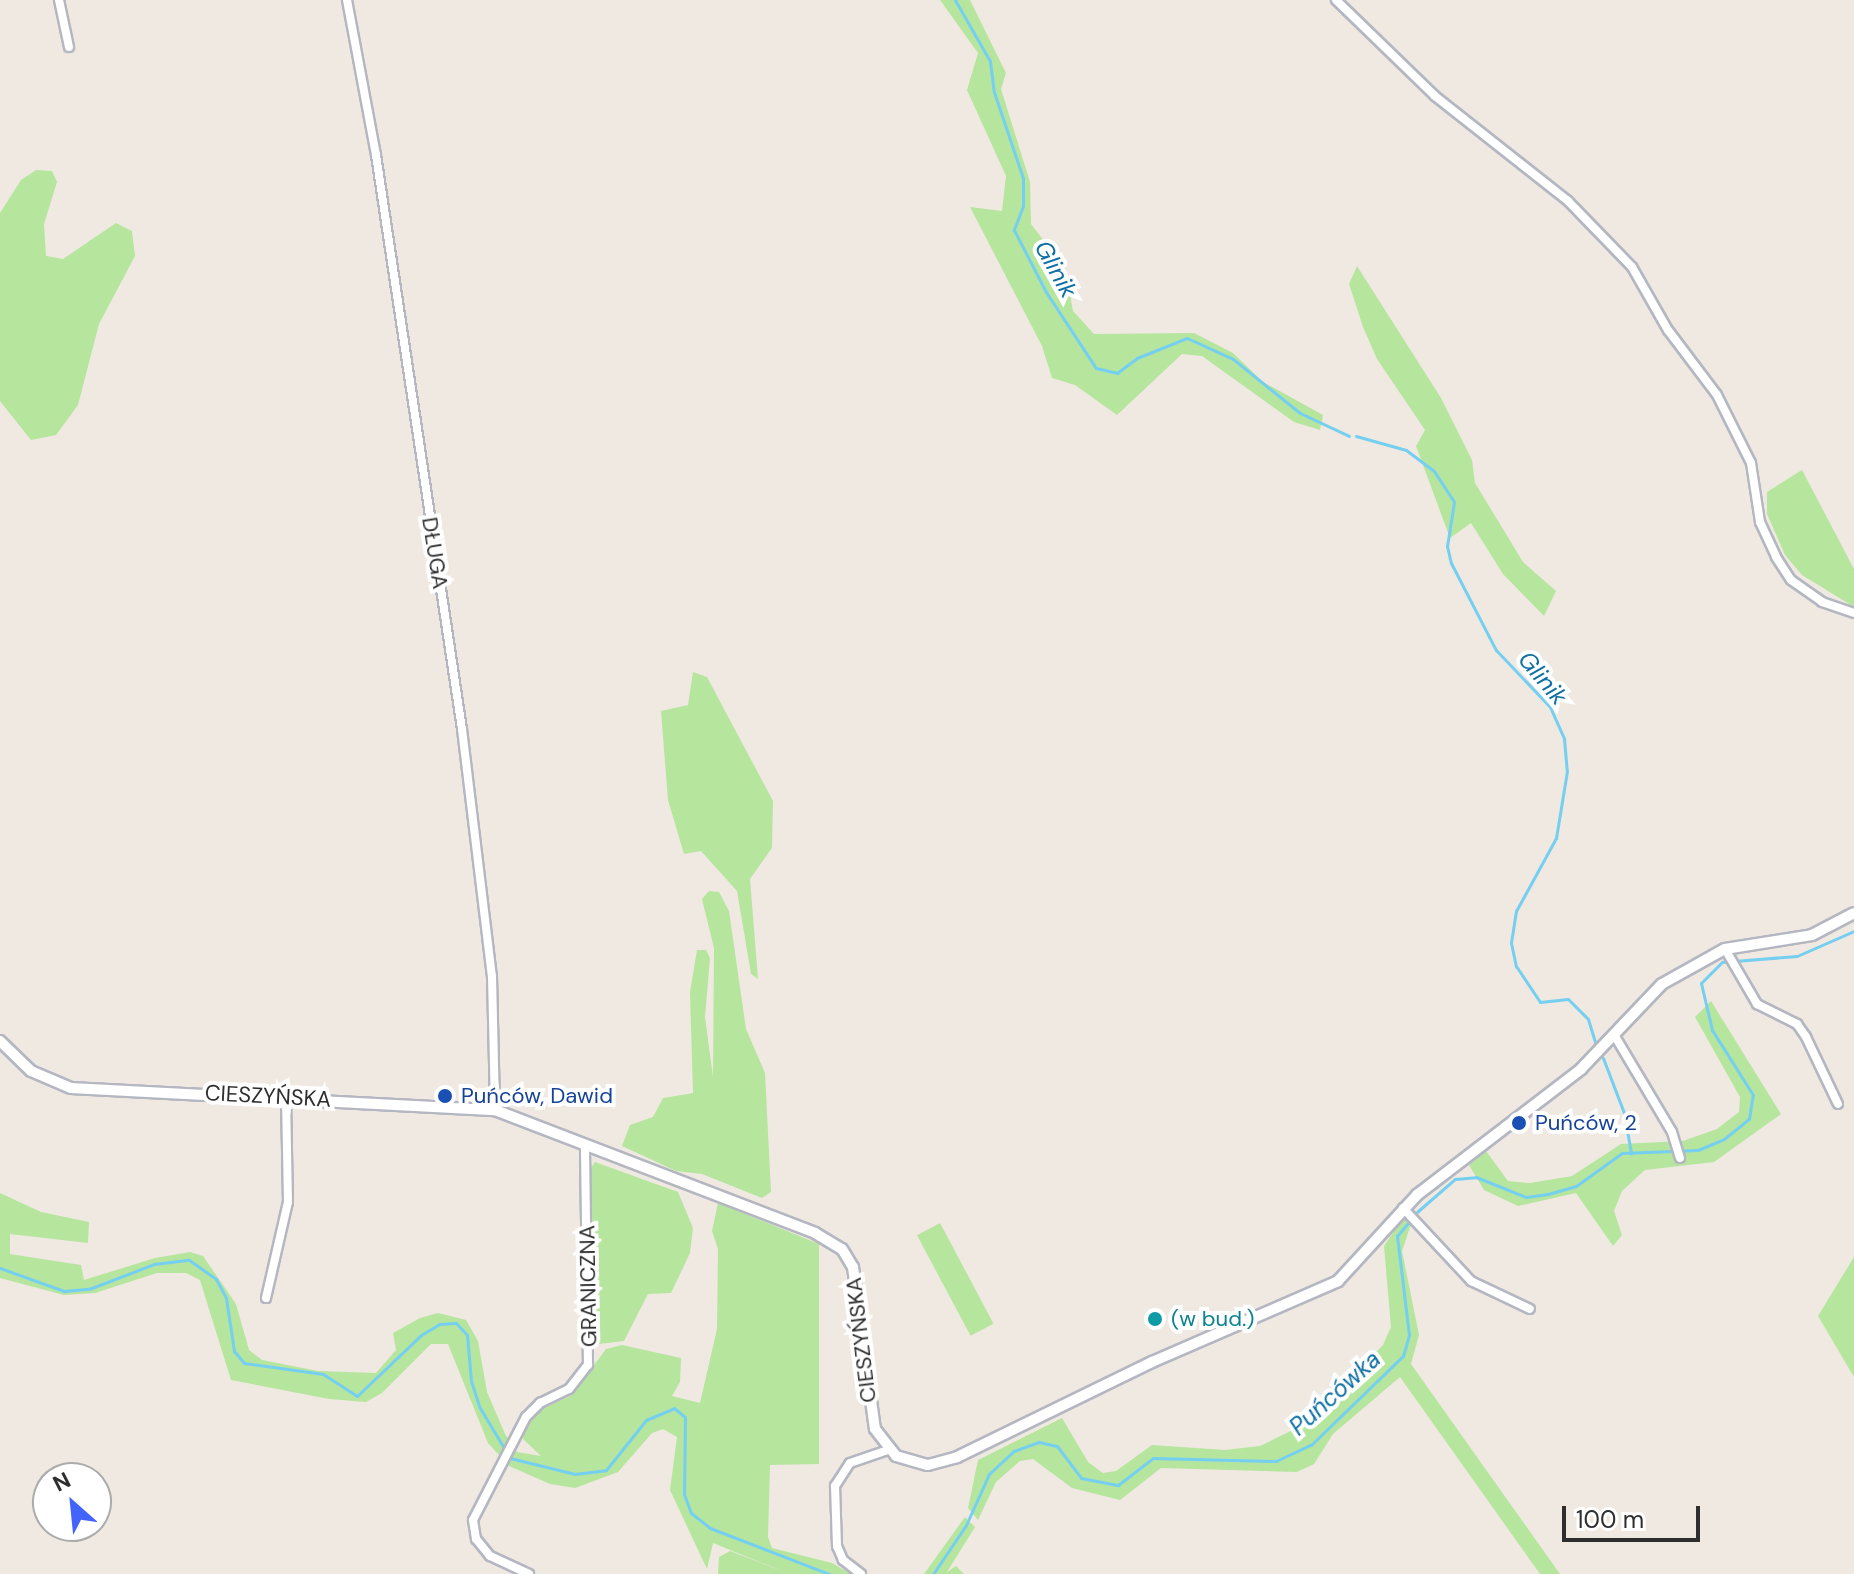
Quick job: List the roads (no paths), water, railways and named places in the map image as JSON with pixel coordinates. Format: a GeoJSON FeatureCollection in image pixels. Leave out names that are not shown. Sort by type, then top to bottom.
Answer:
{"type":"FeatureCollection","features":[{"type":"Feature","properties":{"kind":"street"},"geometry":{"type":"LineString","coordinates":[[59,0],[69,47]]}},
{"type":"Feature","properties":{"kind":"street","name":"DŁUGA"},"geometry":{"type":"LineString","coordinates":[[347,0],[376,155],[460,714],[492,976],[495,1110]]}},
{"type":"Feature","properties":{"kind":"street"},"geometry":{"type":"LineString","coordinates":[[1336,0],[1435,96],[1568,201],[1632,267],[1668,330],[1717,395],[1738,436],[1751,463],[1760,522],[1776,557],[1791,580],[1822,602],[1854,613]]}},
{"type":"Feature","properties":{"kind":"street"},"geometry":{"type":"LineString","coordinates":[[861,1574],[843,1560],[837,1546],[835,1486],[850,1463],[888,1450],[913,1465],[945,1461],[1179,1349],[1311,1295],[1355,1267],[1406,1211],[1616,1038],[1662,984],[1727,951],[1812,935],[1854,913]]}},
{"type":"Feature","properties":{"kind":"street"},"geometry":{"type":"LineString","coordinates":[[1727,951],[1757,1004],[1797,1024],[1838,1104]]}},
{"type":"Feature","properties":{"kind":"street"},"geometry":{"type":"LineString","coordinates":[[1616,1038],[1679,1146],[1680,1158]]}},
{"type":"Feature","properties":{"kind":"street","name":"CIESZYŃSKA"},"geometry":{"type":"LineString","coordinates":[[0,1041],[31,1071],[64,1087],[286,1096],[495,1110],[803,1228],[842,1249],[855,1274],[871,1419],[888,1450]]}},
{"type":"Feature","properties":{"kind":"street"},"geometry":{"type":"LineString","coordinates":[[266,1298],[288,1202],[286,1096]]}},
{"type":"Feature","properties":{"kind":"street","name":"GRANICZNA"},"geometry":{"type":"LineString","coordinates":[[529,1574],[490,1556],[472,1530],[500,1461],[535,1406],[578,1382],[589,1359],[585,1144]]}},
{"type":"Feature","properties":{"kind":"street"},"geometry":{"type":"LineString","coordinates":[[1406,1211],[1471,1281],[1530,1309]]}},
{"type":"Feature","properties":{"kind":"waterway","name":"Glinik"},"geometry":{"type":"LineString","coordinates":[[955,0],[990,61],[994,92],[1023,178],[1023,206],[1014,230],[1046,292],[1096,368],[1117,373],[1137,358],[1187,338],[1233,359],[1300,413],[1349,436]]}},
{"type":"Feature","properties":{"kind":"waterway","name":"Glinik"},"geometry":{"type":"LineString","coordinates":[[1356,436],[1406,450],[1434,471],[1454,502],[1447,546],[1451,563],[1496,650],[1550,707],[1564,739],[1567,771],[1556,838],[1516,911],[1511,943],[1516,966],[1540,1002],[1568,999],[1588,1019],[1597,1048]]}},
{"type":"Feature","properties":{"kind":"waterway","name":"Puńcówka"},"geometry":{"type":"LineString","coordinates":[[933,1574],[966,1525],[989,1474],[1014,1451],[1039,1442],[1057,1446],[1081,1478],[1118,1485],[1153,1458],[1276,1461],[1311,1445],[1403,1356],[1409,1335],[1397,1236],[1418,1211],[1455,1179],[1476,1177],[1526,1197],[1548,1194],[1576,1186],[1622,1153],[1698,1150],[1724,1139],[1749,1119],[1753,1095],[1712,1030],[1701,983],[1722,962],[1797,956],[1854,931]]}},
{"type":"Feature","properties":{"kind":"waterway","name":"Glinik"},"geometry":{"type":"LineString","coordinates":[[1603,1058],[1624,1113],[1631,1153]]}},
{"type":"Feature","properties":{"kind":"waterway","name":"Puńcówka"},"geometry":{"type":"LineString","coordinates":[[0,1268],[64,1291],[89,1289],[154,1264],[189,1260],[216,1279],[226,1298],[234,1351],[244,1363],[323,1374],[357,1396],[421,1335],[439,1324],[456,1323],[467,1335],[471,1381],[480,1408],[510,1458],[575,1474],[606,1470],[646,1420],[674,1408],[685,1417],[684,1494],[691,1513],[710,1528],[829,1574]]}},
{"type":"Feature","properties":{"kind":"place","name":"Puńców, Dawid"},"geometry":{"type":"Point","coordinates":[445,1096]}},
{"type":"Feature","properties":{"kind":"place","name":"Puńców, 2"},"geometry":{"type":"Point","coordinates":[1519,1123]}},
{"type":"Feature","properties":{"kind":"place","name":"(w bud.)"},"geometry":{"type":"Point","coordinates":[1155,1319]}}]}
